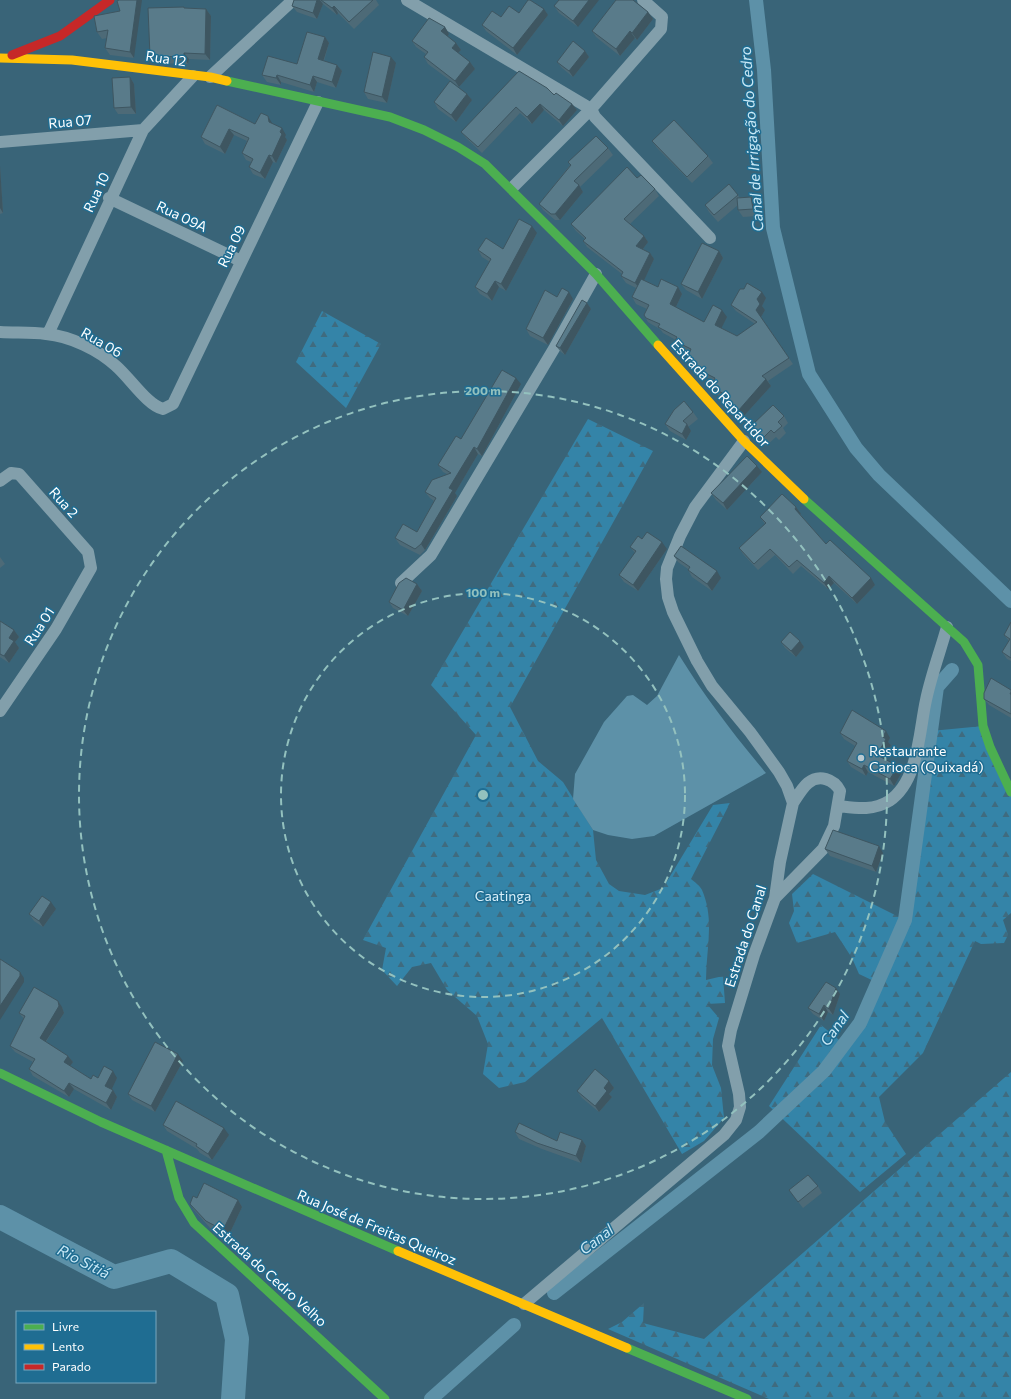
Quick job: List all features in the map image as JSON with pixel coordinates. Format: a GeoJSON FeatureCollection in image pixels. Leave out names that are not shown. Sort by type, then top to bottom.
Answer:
{"type":"FeatureCollection","features":[{"type":"Feature","properties":{"kind":"street"},"geometry":{"type":"LineString","coordinates":[[4,58],[60,36],[110,0]]}},
{"type":"Feature","properties":{"kind":"street"},"geometry":{"type":"LineString","coordinates":[[210,77],[293,0]]}},
{"type":"Feature","properties":{"kind":"street"},"geometry":{"type":"LineString","coordinates":[[408,0],[591,109],[595,117],[710,238]]}},
{"type":"Feature","properties":{"kind":"street"},"geometry":{"type":"LineString","coordinates":[[512,188],[591,109],[661,29],[662,17],[643,0]]}},
{"type":"Feature","properties":{"kind":"street","name":"Rua 12"},"geometry":{"type":"LineString","coordinates":[[4,58],[72,60],[210,77],[318,102]]}},
{"type":"Feature","properties":{"kind":"street","name":"Rua 10"},"geometry":{"type":"LineString","coordinates":[[48,334],[109,198],[143,130],[193,76]]}},
{"type":"Feature","properties":{"kind":"street","name":"Estrada do Repartidor"},"geometry":{"type":"LineString","coordinates":[[318,102],[390,117],[424,130],[458,147],[485,164],[512,188],[596,274],[744,441],[814,509],[964,642],[978,666],[983,726],[990,747],[1011,792]]}},
{"type":"Feature","properties":{"kind":"street","name":"Rua 09"},"geometry":{"type":"LineString","coordinates":[[173,404],[318,102]]}},
{"type":"Feature","properties":{"kind":"street","name":"Rua 07"},"geometry":{"type":"LineString","coordinates":[[0,142],[143,130]]}},
{"type":"Feature","properties":{"kind":"street","name":"Rua 09A"},"geometry":{"type":"LineString","coordinates":[[109,198],[241,261]]}},
{"type":"Feature","properties":{"kind":"street"},"geometry":{"type":"LineString","coordinates":[[401,583],[431,555],[555,347],[596,274]]}},
{"type":"Feature","properties":{"kind":"street","name":"Rua 06"},"geometry":{"type":"LineString","coordinates":[[0,332],[48,334],[74,342],[94,351],[115,365],[151,404],[163,409],[173,404]]}},
{"type":"Feature","properties":{"kind":"street"},"geometry":{"type":"LineString","coordinates":[[744,441],[695,507],[680,536],[668,568],[666,579],[668,597],[694,654],[712,686],[750,732],[779,772],[787,786],[793,803]]}},
{"type":"Feature","properties":{"kind":"street","name":"Rua 2"},"geometry":{"type":"LineString","coordinates":[[0,481],[11,473],[16,472],[88,552]]}},
{"type":"Feature","properties":{"kind":"street","name":"Rua 01"},"geometry":{"type":"LineString","coordinates":[[0,711],[56,629],[92,568],[88,552]]}},
{"type":"Feature","properties":{"kind":"street"},"geometry":{"type":"LineString","coordinates":[[839,806],[876,807],[890,800],[903,785],[913,766],[920,740],[926,701],[948,627]]}},
{"type":"Feature","properties":{"kind":"street"},"geometry":{"type":"LineString","coordinates":[[775,898],[823,849],[834,826],[839,806],[840,791],[837,785],[831,781],[816,779],[808,783],[793,803]]}},
{"type":"Feature","properties":{"kind":"street","name":"Estrada do Canal"},"geometry":{"type":"LineString","coordinates":[[524,1304],[724,1135],[736,1120],[740,1107],[728,1046],[731,1030],[754,955],[775,898],[780,862],[793,803]]}},
{"type":"Feature","properties":{"kind":"street","name":"Rua José de Freitas Queiroz"},"geometry":{"type":"LineString","coordinates":[[0,1072],[101,1122],[353,1232],[747,1399]]}},
{"type":"Feature","properties":{"kind":"street","name":"Estrada do Cedro Velho"},"geometry":{"type":"LineString","coordinates":[[166,1150],[178,1199],[194,1223],[385,1399]]}},
{"type":"Feature","properties":{"kind":"green space"},"geometry":{"type":"Polygon","coordinates":[[[322,311],[381,344],[346,408],[296,362],[322,311]]]}},
{"type":"Feature","properties":{"kind":"green space","name":"Caatinga"},"geometry":{"type":"Polygon","coordinates":[[[588,419],[653,451],[510,707],[538,761],[563,782],[593,830],[596,860],[609,884],[619,891],[645,895],[663,888],[713,805],[730,803],[691,879],[702,890],[708,912],[709,935],[706,980],[723,976],[725,1003],[707,1004],[719,1018],[713,1039],[712,1065],[721,1088],[724,1118],[704,1141],[682,1154],[602,1018],[525,1082],[499,1088],[483,1074],[488,1044],[477,1016],[447,990],[431,963],[412,967],[397,986],[382,970],[386,948],[363,940],[476,735],[431,685],[588,419]]]}},
{"type":"Feature","properties":{"kind":"green space"},"geometry":{"type":"Polygon","coordinates":[[[983,726],[1011,790],[1011,913],[1003,920],[1008,935],[1004,943],[981,944],[975,941],[923,1053],[879,1097],[885,1122],[906,1154],[860,1192],[769,1106],[821,1025],[844,1044],[860,1023],[878,983],[859,974],[852,958],[835,932],[797,943],[789,923],[794,911],[792,894],[813,874],[905,920],[931,731],[983,726]]]}},
{"type":"Feature","properties":{"kind":"green space"},"geometry":{"type":"Polygon","coordinates":[[[1011,1072],[1011,1399],[769,1399],[608,1329],[622,1322],[644,1303],[643,1323],[704,1339],[1011,1072]]]}},
{"type":"Feature","properties":{"kind":"shaded area"},"geometry":{"type":"Polygon","coordinates":[[[679,655],[720,716],[766,773],[654,836],[632,839],[608,835],[593,830],[573,799],[575,774],[604,722],[627,696],[633,695],[647,705],[657,696],[679,655]]]}},
{"type":"Feature","properties":{"kind":"building"},"geometry":{"type":"Polygon","coordinates":[[[137,0],[130,52],[105,48],[108,30],[97,32],[94,16],[120,11],[117,1],[137,0]]]}},
{"type":"Feature","properties":{"kind":"building"},"geometry":{"type":"Polygon","coordinates":[[[294,0],[317,0],[313,13],[292,6],[294,0]]]}},
{"type":"Feature","properties":{"kind":"building"},"geometry":{"type":"Polygon","coordinates":[[[321,0],[373,0],[349,22],[334,6],[332,8],[321,0]]]}},
{"type":"Feature","properties":{"kind":"building"},"geometry":{"type":"Polygon","coordinates":[[[528,0],[544,9],[513,48],[482,25],[492,11],[501,17],[509,6],[519,13],[528,0]]]}},
{"type":"Feature","properties":{"kind":"building"},"geometry":{"type":"Polygon","coordinates":[[[559,0],[589,0],[573,21],[554,6],[559,0]]]}},
{"type":"Feature","properties":{"kind":"building"},"geometry":{"type":"Polygon","coordinates":[[[616,0],[633,0],[648,12],[632,33],[630,31],[616,49],[592,31],[616,0]]]}},
{"type":"Feature","properties":{"kind":"building"},"geometry":{"type":"Polygon","coordinates":[[[184,7],[206,9],[205,54],[184,53],[184,57],[150,56],[148,8],[184,7]]]}},
{"type":"Feature","properties":{"kind":"building"},"geometry":{"type":"Polygon","coordinates":[[[429,18],[445,27],[441,31],[456,43],[452,48],[470,62],[455,81],[424,57],[428,52],[412,41],[429,18]]]}},
{"type":"Feature","properties":{"kind":"building"},"geometry":{"type":"Polygon","coordinates":[[[307,32],[325,37],[318,59],[337,65],[332,82],[313,76],[310,85],[277,75],[276,78],[262,75],[268,56],[297,64],[307,32]]]}},
{"type":"Feature","properties":{"kind":"building"},"geometry":{"type":"Polygon","coordinates":[[[573,41],[585,51],[569,71],[557,62],[573,41]]]}},
{"type":"Feature","properties":{"kind":"building"},"geometry":{"type":"Polygon","coordinates":[[[373,52],[391,57],[382,97],[364,92],[373,52]]]}},
{"type":"Feature","properties":{"kind":"building"},"geometry":{"type":"Polygon","coordinates":[[[519,71],[547,88],[554,95],[556,93],[572,104],[559,120],[540,104],[527,117],[516,107],[478,147],[461,132],[519,71]]]}},
{"type":"Feature","properties":{"kind":"building"},"geometry":{"type":"Polygon","coordinates":[[[130,77],[131,107],[114,108],[112,78],[130,77]]]}},
{"type":"Feature","properties":{"kind":"building"},"geometry":{"type":"Polygon","coordinates":[[[450,81],[467,94],[451,115],[434,102],[450,81]]]}},
{"type":"Feature","properties":{"kind":"building"},"geometry":{"type":"Polygon","coordinates":[[[217,105],[255,124],[261,113],[268,116],[269,122],[282,128],[280,132],[282,134],[272,156],[269,155],[260,173],[249,167],[253,159],[242,153],[249,138],[229,129],[220,147],[201,137],[217,105]]]}},
{"type":"Feature","properties":{"kind":"building"},"geometry":{"type":"Polygon","coordinates":[[[674,120],[708,156],[687,177],[652,141],[674,120]]]}},
{"type":"Feature","properties":{"kind":"building"},"geometry":{"type":"Polygon","coordinates":[[[596,136],[608,148],[574,181],[579,185],[555,214],[551,214],[539,204],[571,165],[568,162],[596,136]]]}},
{"type":"Feature","properties":{"kind":"building"},"geometry":{"type":"Polygon","coordinates":[[[627,167],[637,178],[641,175],[655,189],[624,219],[644,236],[636,246],[650,253],[635,283],[621,276],[623,272],[583,241],[586,238],[571,224],[627,167]]]}},
{"type":"Feature","properties":{"kind":"building"},"geometry":{"type":"Polygon","coordinates":[[[729,184],[738,195],[714,215],[705,205],[729,184]]]}},
{"type":"Feature","properties":{"kind":"building"},"geometry":{"type":"Polygon","coordinates":[[[751,197],[753,209],[738,210],[737,198],[751,197]]]}},
{"type":"Feature","properties":{"kind":"building"},"geometry":{"type":"Polygon","coordinates":[[[519,219],[532,226],[501,284],[495,281],[487,294],[475,287],[491,259],[478,250],[486,238],[503,249],[519,219]]]}},
{"type":"Feature","properties":{"kind":"building"},"geometry":{"type":"Polygon","coordinates":[[[702,243],[719,251],[698,292],[681,284],[702,243]]]}},
{"type":"Feature","properties":{"kind":"building"},"geometry":{"type":"Polygon","coordinates":[[[641,279],[658,287],[661,279],[678,287],[670,304],[704,322],[713,305],[722,310],[715,325],[737,336],[757,322],[731,305],[740,289],[744,289],[747,283],[762,292],[757,299],[760,304],[756,310],[789,358],[762,376],[766,379],[738,411],[724,398],[726,395],[711,387],[715,378],[695,368],[696,366],[686,361],[691,349],[675,341],[677,337],[658,327],[660,324],[646,318],[644,315],[649,305],[632,297],[641,279]]]}},
{"type":"Feature","properties":{"kind":"building"},"geometry":{"type":"Polygon","coordinates":[[[562,288],[569,292],[543,338],[526,329],[545,290],[557,297],[562,288]]]}},
{"type":"Feature","properties":{"kind":"building"},"geometry":{"type":"Polygon","coordinates":[[[582,300],[587,303],[560,348],[556,346],[582,300]]]}},
{"type":"Feature","properties":{"kind":"building"},"geometry":{"type":"Polygon","coordinates":[[[502,370],[516,378],[477,449],[474,447],[449,488],[453,490],[421,544],[415,549],[395,538],[403,524],[417,532],[436,498],[425,492],[432,480],[451,473],[438,465],[456,436],[461,439],[502,370]]]}},
{"type":"Feature","properties":{"kind":"building"},"geometry":{"type":"Polygon","coordinates":[[[684,401],[693,412],[683,421],[687,424],[682,434],[665,424],[674,410],[684,401]]]}},
{"type":"Feature","properties":{"kind":"building"},"geometry":{"type":"Polygon","coordinates":[[[773,405],[784,416],[778,422],[782,426],[774,433],[771,430],[761,440],[750,427],[773,405]]]}},
{"type":"Feature","properties":{"kind":"building"},"geometry":{"type":"Polygon","coordinates":[[[747,456],[757,466],[723,503],[711,493],[747,456]]]}},
{"type":"Feature","properties":{"kind":"building"},"geometry":{"type":"Polygon","coordinates":[[[782,494],[796,507],[795,509],[826,544],[830,540],[871,578],[852,598],[829,576],[824,583],[797,560],[789,567],[770,549],[754,564],[739,548],[766,523],[760,517],[782,494]]]}},
{"type":"Feature","properties":{"kind":"building"},"geometry":{"type":"Polygon","coordinates":[[[647,532],[662,542],[633,585],[619,575],[636,551],[630,547],[638,536],[642,539],[647,532]]]}},
{"type":"Feature","properties":{"kind":"building"},"geometry":{"type":"Polygon","coordinates":[[[681,546],[717,571],[707,584],[688,570],[690,567],[674,556],[681,546]]]}},
{"type":"Feature","properties":{"kind":"building"},"geometry":{"type":"Polygon","coordinates":[[[406,578],[417,584],[403,610],[389,602],[399,583],[406,578]]]}},
{"type":"Feature","properties":{"kind":"building"},"geometry":{"type":"Polygon","coordinates":[[[0,621],[14,630],[9,638],[14,641],[4,656],[0,654],[0,621]]]}},
{"type":"Feature","properties":{"kind":"building"},"geometry":{"type":"Polygon","coordinates":[[[1011,622],[1011,658],[1002,652],[1010,639],[1004,635],[1011,622]]]}},
{"type":"Feature","properties":{"kind":"building"},"geometry":{"type":"Polygon","coordinates":[[[790,632],[800,641],[791,651],[781,642],[790,632]]]}},
{"type":"Feature","properties":{"kind":"building"},"geometry":{"type":"Polygon","coordinates":[[[991,678],[1011,690],[1011,714],[984,699],[984,693],[991,678]]]}},
{"type":"Feature","properties":{"kind":"building"},"geometry":{"type":"Polygon","coordinates":[[[852,710],[886,731],[883,737],[886,739],[877,755],[898,766],[890,779],[864,765],[862,769],[847,761],[857,743],[840,733],[852,710]]]}},
{"type":"Feature","properties":{"kind":"building"},"geometry":{"type":"Polygon","coordinates":[[[833,830],[879,846],[872,866],[825,849],[833,830]]]}},
{"type":"Feature","properties":{"kind":"building"},"geometry":{"type":"Polygon","coordinates":[[[42,896],[51,902],[39,921],[29,914],[42,896]]]}},
{"type":"Feature","properties":{"kind":"building"},"geometry":{"type":"Polygon","coordinates":[[[0,959],[20,972],[20,976],[0,1006],[0,959]]]}},
{"type":"Feature","properties":{"kind":"building"},"geometry":{"type":"Polygon","coordinates":[[[826,982],[836,988],[829,1009],[824,1005],[819,1014],[808,1008],[826,982]]]}},
{"type":"Feature","properties":{"kind":"building"},"geometry":{"type":"Polygon","coordinates":[[[34,987],[58,1001],[59,1006],[40,1038],[68,1056],[64,1062],[91,1079],[93,1075],[98,1078],[104,1066],[113,1071],[105,1086],[113,1090],[106,1103],[69,1083],[64,1091],[29,1069],[35,1059],[10,1046],[25,1016],[19,1013],[34,987]]]}},
{"type":"Feature","properties":{"kind":"building"},"geometry":{"type":"Polygon","coordinates":[[[155,1042],[178,1054],[151,1106],[128,1094],[155,1042]]]}},
{"type":"Feature","properties":{"kind":"building"},"geometry":{"type":"Polygon","coordinates":[[[595,1069],[609,1081],[604,1088],[607,1091],[595,1106],[577,1091],[595,1069]]]}},
{"type":"Feature","properties":{"kind":"building"},"geometry":{"type":"Polygon","coordinates":[[[176,1101],[224,1128],[208,1154],[196,1146],[197,1144],[163,1125],[176,1101]]]}},
{"type":"Feature","properties":{"kind":"building"},"geometry":{"type":"Polygon","coordinates":[[[519,1123],[557,1141],[560,1132],[582,1140],[576,1156],[537,1143],[515,1132],[519,1123]]]}},
{"type":"Feature","properties":{"kind":"building"},"geometry":{"type":"Polygon","coordinates":[[[808,1175],[818,1186],[798,1202],[789,1190],[808,1175]]]}},
{"type":"Feature","properties":{"kind":"building"},"geometry":{"type":"Polygon","coordinates":[[[204,1183],[238,1200],[223,1230],[206,1221],[190,1204],[193,1196],[197,1198],[204,1183]]]}},
{"type":"Feature","properties":{"kind":"waterway","name":"Canal de Irrigação do Cedro"},"geometry":{"type":"LineString","coordinates":[[756,0],[764,70],[773,228],[809,374],[856,448],[879,475],[1011,601]]}},
{"type":"Feature","properties":{"kind":"waterway","name":"Canal"},"geometry":{"type":"LineString","coordinates":[[554,1293],[759,1132],[824,1071],[860,1023],[905,920],[937,687],[952,670]]}},
{"type":"Feature","properties":{"kind":"waterway","name":"Rio Sitiá"},"geometry":{"type":"LineString","coordinates":[[0,1217],[114,1277],[171,1261],[227,1295],[237,1339],[233,1399]]}},
{"type":"Feature","properties":{"kind":"waterway"},"geometry":{"type":"LineString","coordinates":[[431,1399],[514,1325]]}},
{"type":"Feature","properties":{"kind":"traffic: fast"},"geometry":{"type":"LineString","coordinates":[[227,81],[390,117],[424,130],[458,147],[485,164],[596,274],[658,345]]}},
{"type":"Feature","properties":{"kind":"traffic: fast"},"geometry":{"type":"LineString","coordinates":[[804,499],[964,642],[978,665],[983,726],[990,747],[1011,792]]}},
{"type":"Feature","properties":{"kind":"traffic: fast"},"geometry":{"type":"LineString","coordinates":[[0,1073],[101,1122],[398,1251]]}},
{"type":"Feature","properties":{"kind":"traffic: fast"},"geometry":{"type":"LineString","coordinates":[[166,1150],[179,1198],[194,1223],[385,1399]]}},
{"type":"Feature","properties":{"kind":"traffic: fast"},"geometry":{"type":"LineString","coordinates":[[627,1348],[747,1399]]}},
{"type":"Feature","properties":{"kind":"traffic: slow"},"geometry":{"type":"LineString","coordinates":[[0,58],[72,60],[210,77],[227,81]]}},
{"type":"Feature","properties":{"kind":"traffic: slow"},"geometry":{"type":"LineString","coordinates":[[658,345],[744,441],[804,499]]}},
{"type":"Feature","properties":{"kind":"traffic: slow"},"geometry":{"type":"LineString","coordinates":[[398,1251],[627,1348]]}},
{"type":"Feature","properties":{"kind":"traffic: jam"},"geometry":{"type":"LineString","coordinates":[[12,55],[60,36],[110,0]]}},
{"type":"Feature","properties":{"kind":"place","name":"Restaurante Carioca (Quixadá)"},"geometry":{"type":"Point","coordinates":[861,758]}}]}
